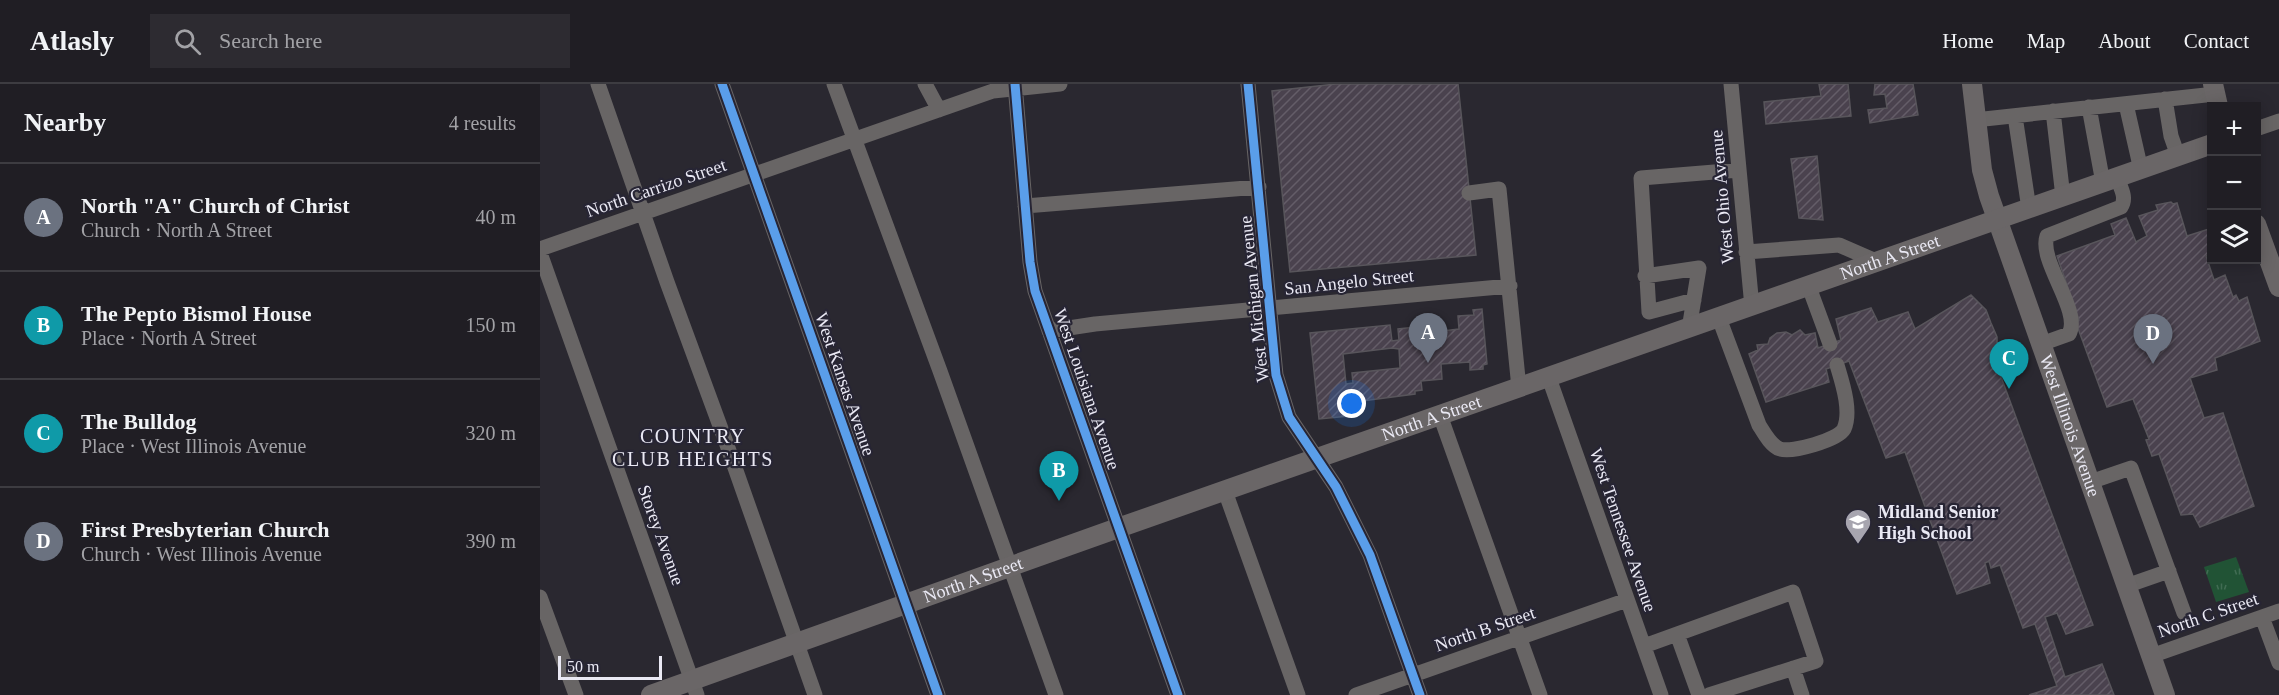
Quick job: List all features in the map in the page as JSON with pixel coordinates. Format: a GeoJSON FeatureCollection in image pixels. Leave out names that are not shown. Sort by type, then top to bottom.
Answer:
{"type":"FeatureCollection","features":[{"type":"Feature","properties":{"kind":"main road","name":"West Illinois Avenue"},"geometry":{"type":"LineString","coordinates":[[1971,84],[1982,170],[1997,220],[2165,695]]}},
{"type":"Feature","properties":{"kind":"main road","name":"North A Street"},"geometry":{"type":"LineString","coordinates":[[651,695],[695,688],[796,643],[2207,145]]}},
{"type":"Feature","properties":{"kind":"main road"},"geometry":{"type":"LineString","coordinates":[[2261,238],[2279,287]]}},
{"type":"Feature","properties":{"kind":"street"},"geometry":{"type":"LineString","coordinates":[[598,84],[815,695]]}},
{"type":"Feature","properties":{"kind":"street","name":"West Kansas Avenue"},"geometry":{"type":"LineString","coordinates":[[722,84],[938,695]]}},
{"type":"Feature","properties":{"kind":"street"},"geometry":{"type":"LineString","coordinates":[[834,84],[928,337],[1056,695]]}},
{"type":"Feature","properties":{"kind":"street"},"geometry":{"type":"LineString","coordinates":[[925,84],[939,110]]}},
{"type":"Feature","properties":{"kind":"street","name":"North Carrizo Street"},"geometry":{"type":"LineString","coordinates":[[540,251],[993,91],[1060,84]]}},
{"type":"Feature","properties":{"kind":"street","name":"West Michigan Avenue"},"geometry":{"type":"LineString","coordinates":[[1248,84],[1276,375],[1283,405],[1336,487],[1371,555],[1420,695]]}},
{"type":"Feature","properties":{"kind":"street","name":"West Ohio Avenue"},"geometry":{"type":"LineString","coordinates":[[1731,84],[1752,307]]}},
{"type":"Feature","properties":{"kind":"street","name":"West Louisiana Avenue"},"geometry":{"type":"LineString","coordinates":[[1015,87],[1033,281],[1178,695]]}},
{"type":"Feature","properties":{"kind":"street"},"geometry":{"type":"LineString","coordinates":[[1975,120],[2216,95]]}},
{"type":"Feature","properties":{"kind":"street"},"geometry":{"type":"LineString","coordinates":[[2165,99],[2171,136],[2178,156]]}},
{"type":"Feature","properties":{"kind":"street"},"geometry":{"type":"LineString","coordinates":[[2126,104],[2141,170]]}},
{"type":"Feature","properties":{"kind":"street"},"geometry":{"type":"LineString","coordinates":[[2042,344],[2069,334],[2072,322],[2045,241],[2047,236],[2121,207],[2124,202],[2124,196],[2110,180],[2089,108]]}},
{"type":"Feature","properties":{"kind":"street"},"geometry":{"type":"LineString","coordinates":[[2053,111],[2063,197]]}},
{"type":"Feature","properties":{"kind":"street"},"geometry":{"type":"LineString","coordinates":[[2015,116],[2029,209]]}},
{"type":"Feature","properties":{"kind":"street"},"geometry":{"type":"LineString","coordinates":[[2261,127],[2279,121]]}},
{"type":"Feature","properties":{"kind":"street"},"geometry":{"type":"LineString","coordinates":[[1694,300],[1649,312],[1645,276],[1641,178],[1739,170]]}},
{"type":"Feature","properties":{"kind":"street"},"geometry":{"type":"LineString","coordinates":[[1025,206],[1259,187]]}},
{"type":"Feature","properties":{"kind":"street"},"geometry":{"type":"LineString","coordinates":[[1469,193],[1499,189],[1519,388]]}},
{"type":"Feature","properties":{"kind":"street"},"geometry":{"type":"LineString","coordinates":[[1746,252],[1839,245],[1878,262]]}},
{"type":"Feature","properties":{"kind":"street","name":"Storey Avenue"},"geometry":{"type":"LineString","coordinates":[[540,251],[695,688]]}},
{"type":"Feature","properties":{"kind":"street"},"geometry":{"type":"LineString","coordinates":[[1645,276],[1699,268],[1689,329]]}},
{"type":"Feature","properties":{"kind":"street","name":"San Angelo Street"},"geometry":{"type":"LineString","coordinates":[[1049,331],[1095,324],[1509,286]]}},
{"type":"Feature","properties":{"kind":"street"},"geometry":{"type":"LineString","coordinates":[[1809,287],[1830,344]]}},
{"type":"Feature","properties":{"kind":"street"},"geometry":{"type":"LineString","coordinates":[[1719,318],[1759,425],[1768,439],[1779,449],[1794,450],[1811,446],[1835,437],[1843,431],[1847,421],[1845,397],[1836,365]]}},
{"type":"Feature","properties":{"kind":"street","name":"West Tennessee Avenue"},"geometry":{"type":"LineString","coordinates":[[1549,378],[1661,695]]}},
{"type":"Feature","properties":{"kind":"street"},"geometry":{"type":"LineString","coordinates":[[1440,416],[1540,695]]}},
{"type":"Feature","properties":{"kind":"street"},"geometry":{"type":"LineString","coordinates":[[2090,482],[2131,468],[2184,613]]}},
{"type":"Feature","properties":{"kind":"street"},"geometry":{"type":"LineString","coordinates":[[1225,491],[1298,695]]}},
{"type":"Feature","properties":{"kind":"street"},"geometry":{"type":"LineString","coordinates":[[2126,586],[2169,571]]}},
{"type":"Feature","properties":{"kind":"street"},"geometry":{"type":"LineString","coordinates":[[1644,646],[1793,592],[1816,661],[1709,695]]}},
{"type":"Feature","properties":{"kind":"street"},"geometry":{"type":"LineString","coordinates":[[540,597],[576,695]]}},
{"type":"Feature","properties":{"kind":"street","name":"North B Street"},"geometry":{"type":"LineString","coordinates":[[1356,695],[1627,600]]}},
{"type":"Feature","properties":{"kind":"street","name":"North C Street"},"geometry":{"type":"LineString","coordinates":[[2151,656],[2279,610]]}},
{"type":"Feature","properties":{"kind":"street"},"geometry":{"type":"LineString","coordinates":[[2262,617],[2279,663]]}},
{"type":"Feature","properties":{"kind":"street"},"geometry":{"type":"LineString","coordinates":[[1677,634],[1699,695]]}},
{"type":"Feature","properties":{"kind":"street"},"geometry":{"type":"LineString","coordinates":[[1793,668],[1802,695]]}},
{"type":"Feature","properties":{"kind":"green space"},"geometry":{"type":"Polygon","coordinates":[[[2236,557],[2249,592],[2216,602],[2204,567],[2236,557]]]}},
{"type":"Feature","properties":{"kind":"building"},"geometry":{"type":"Polygon","coordinates":[[[1336,84],[1458,84],[1476,255],[1290,272],[1272,91],[1336,84]]]}},
{"type":"Feature","properties":{"kind":"building"},"geometry":{"type":"Polygon","coordinates":[[[1819,84],[1848,84],[1851,116],[1766,124],[1764,102],[1821,96],[1819,84]]]}},
{"type":"Feature","properties":{"kind":"building"},"geometry":{"type":"Polygon","coordinates":[[[1875,84],[1913,84],[1918,115],[1870,123],[1868,110],[1887,108],[1885,94],[1874,95],[1875,84]]]}},
{"type":"Feature","properties":{"kind":"building"},"geometry":{"type":"Polygon","coordinates":[[[1817,156],[1823,220],[1799,218],[1791,159],[1817,156]]]}},
{"type":"Feature","properties":{"kind":"building"},"geometry":{"type":"Polygon","coordinates":[[[2177,203],[2187,236],[2207,230],[2207,264],[2214,280],[2225,275],[2233,297],[2236,295],[2239,301],[2247,297],[2260,341],[2215,358],[2217,370],[2190,378],[2204,418],[2223,413],[2254,506],[2200,527],[2193,514],[2181,515],[2159,454],[2152,456],[2146,440],[2149,439],[2133,399],[2107,407],[2076,323],[2079,320],[2057,256],[2115,235],[2111,224],[2126,218],[2136,242],[2147,236],[2139,216],[2158,210],[2156,205],[2177,203]]]}},
{"type":"Feature","properties":{"kind":"building"},"geometry":{"type":"Polygon","coordinates":[[[1971,295],[1986,310],[1997,337],[1997,366],[2093,625],[2066,634],[2057,613],[2045,617],[2065,677],[2102,664],[2114,695],[2029,695],[2057,686],[2035,624],[2023,628],[2000,565],[1991,568],[1989,561],[1985,563],[1990,583],[1957,594],[1905,452],[1886,458],[1849,361],[1826,369],[1829,382],[1766,402],[1749,354],[1758,350],[1757,345],[1768,344],[1770,338],[1777,333],[1786,332],[1792,335],[1800,330],[1805,335],[1815,333],[1818,348],[1841,340],[1836,319],[1871,308],[1878,322],[1908,312],[1915,329],[1971,295]]]}},
{"type":"Feature","properties":{"kind":"building"},"geometry":{"type":"Polygon","coordinates":[[[1482,309],[1487,364],[1483,365],[1483,369],[1470,370],[1470,362],[1441,364],[1442,379],[1421,381],[1422,390],[1415,391],[1415,394],[1355,402],[1354,393],[1347,394],[1349,416],[1319,419],[1310,333],[1390,325],[1392,341],[1399,340],[1398,329],[1425,326],[1426,333],[1459,329],[1458,316],[1474,315],[1473,310],[1482,309]],[[1399,349],[1343,354],[1346,384],[1353,383],[1352,373],[1400,368],[1399,349]]]}},
{"type":"Feature","properties":{"kind":"cycle path"},"geometry":{"type":"LineString","coordinates":[[722,84],[938,695]]}},
{"type":"Feature","properties":{"kind":"cycle path"},"geometry":{"type":"LineString","coordinates":[[1015,84],[1030,262],[1035,291],[1178,695]]}},
{"type":"Feature","properties":{"kind":"cycle path"},"geometry":{"type":"LineString","coordinates":[[1248,84],[1276,375],[1289,417],[1336,487],[1370,555],[1420,695]]}},
{"type":"Feature","properties":{"kind":"place","name":"North \"A\" Church of Christ"},"geometry":{"type":"Point","coordinates":[1428,363]}},
{"type":"Feature","properties":{"kind":"place","name":"First Presbyterian Church"},"geometry":{"type":"Point","coordinates":[2153,364]}},
{"type":"Feature","properties":{"kind":"place","name":"The Bulldog"},"geometry":{"type":"Point","coordinates":[2009,389]}},
{"type":"Feature","properties":{"kind":"place","name":"The Pepto Bismol House"},"geometry":{"type":"Point","coordinates":[1059,501]}},
{"type":"Feature","properties":{"kind":"place","name":"Midland Senior High School"},"geometry":{"type":"Point","coordinates":[1858,545]}},
{"type":"Feature","properties":{"kind":"district","name":"COUNTRY CLUB HEIGHTS"},"geometry":{"type":"Point","coordinates":[693,448]}}]}
